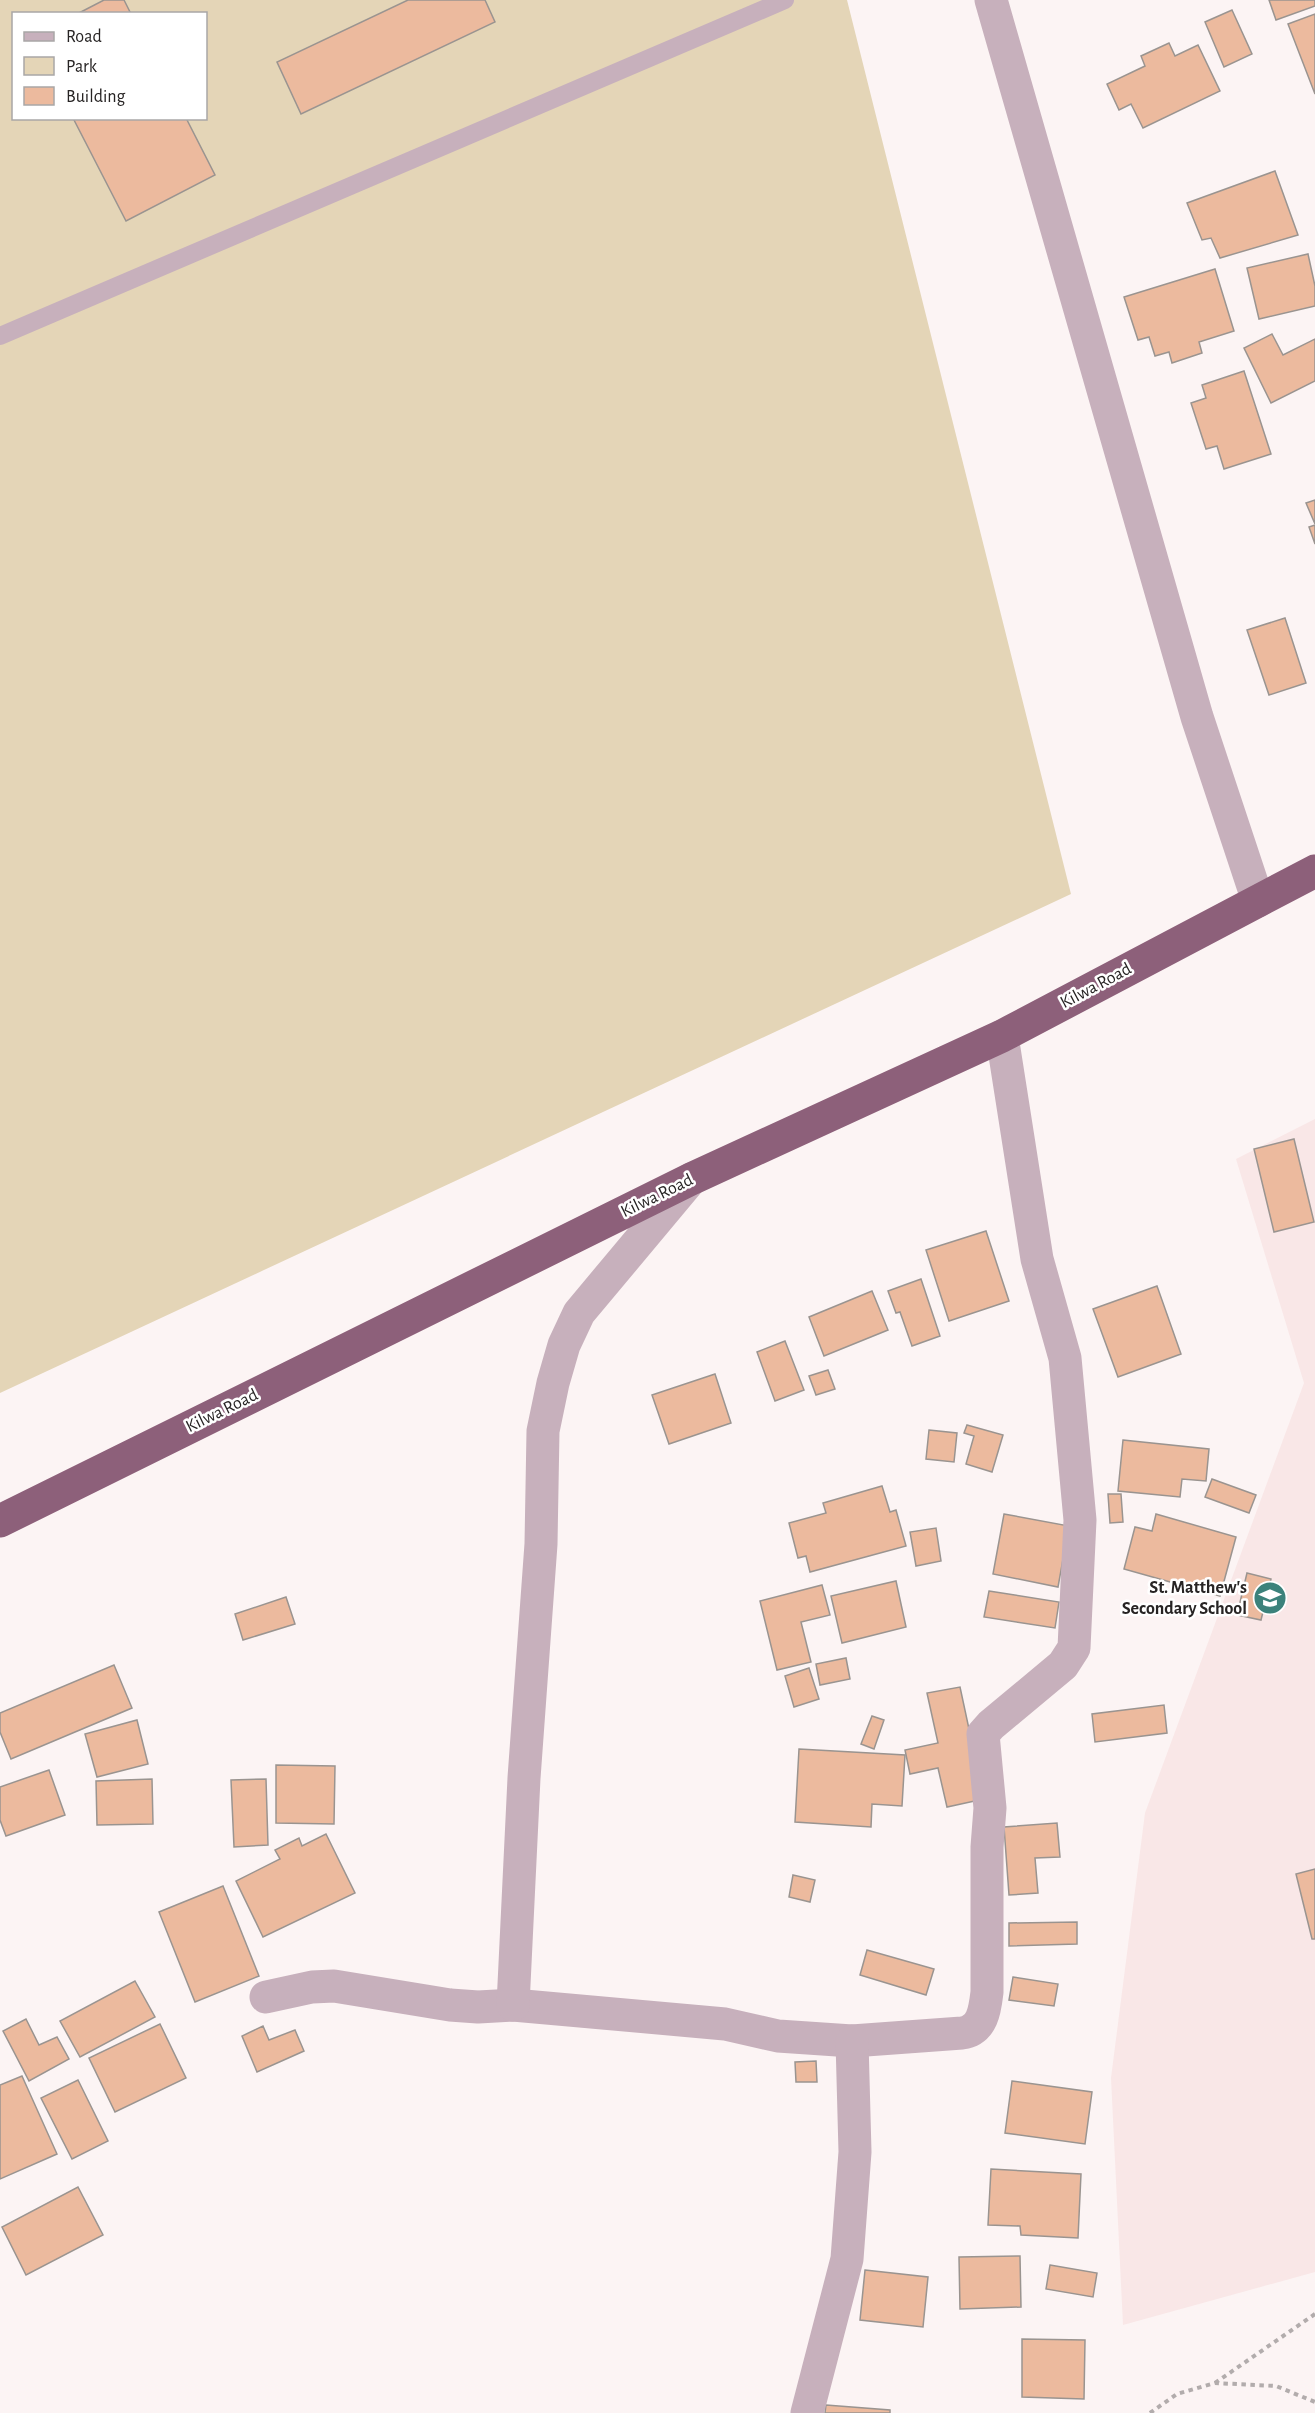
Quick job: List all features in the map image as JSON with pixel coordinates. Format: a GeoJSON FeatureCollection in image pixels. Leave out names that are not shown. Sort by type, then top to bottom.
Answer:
{"type":"FeatureCollection","features":[{"type":"Feature","properties":{"kind":"highway","name":"Kilwa Road"},"geometry":{"type":"LineString","coordinates":[[0,1521],[691,1179],[1002,1036],[1315,871]]}},
{"type":"Feature","properties":{"kind":"street"},"geometry":{"type":"LineString","coordinates":[[991,0],[1197,717],[1258,901]]}},
{"type":"Feature","properties":{"kind":"street"},"geometry":{"type":"LineString","coordinates":[[266,1997],[312,1987],[334,1986],[450,2005],[513,2005],[725,2024],[778,2036],[852,2041],[970,2032],[984,2013],[987,1992],[987,1847],[990,1808],[983,1734],[1063,1665],[1074,1648],[1080,1520],[1065,1358],[1036,1259],[1002,1036]]}},
{"type":"Feature","properties":{"kind":"street"},"geometry":{"type":"LineString","coordinates":[[513,2005],[524,1778],[541,1544],[543,1431],[553,1383],[564,1345],[579,1313],[691,1179]]}},
{"type":"Feature","properties":{"kind":"street"},"geometry":{"type":"LineString","coordinates":[[807,2413],[847,2259],[855,2152],[852,2041]]}},
{"type":"Feature","properties":{"kind":"lane"},"geometry":{"type":"LineString","coordinates":[[0,336],[784,0]]}},
{"type":"Feature","properties":{"kind":"path"},"geometry":{"type":"LineString","coordinates":[[1150,2413],[1177,2394],[1215,2383],[1315,2314]]}},
{"type":"Feature","properties":{"kind":"path"},"geometry":{"type":"LineString","coordinates":[[1215,2383],[1276,2386],[1315,2402]]}},
{"type":"Feature","properties":{"kind":"shaded area","name":"St. Matthew's Secondary School"},"geometry":{"type":"Polygon","coordinates":[[[1315,1119],[1315,2272],[1123,2325],[1111,2078],[1145,1813],[1304,1383],[1236,1159],[1315,1119]]]}},
{"type":"Feature","properties":{"kind":"green space"},"geometry":{"type":"Polygon","coordinates":[[[0,0],[847,0],[1071,894],[0,1393],[0,0]]]}},
{"type":"Feature","properties":{"kind":"building"},"geometry":{"type":"Polygon","coordinates":[[[104,0],[124,0],[130,12],[81,12],[104,0]]]}},
{"type":"Feature","properties":{"kind":"building"},"geometry":{"type":"Polygon","coordinates":[[[408,0],[485,0],[495,22],[301,114],[277,62],[408,0]]]}},
{"type":"Feature","properties":{"kind":"building"},"geometry":{"type":"Polygon","coordinates":[[[1269,0],[1315,0],[1315,6],[1276,20],[1269,0]]]}},
{"type":"Feature","properties":{"kind":"building"},"geometry":{"type":"Polygon","coordinates":[[[1232,10],[1252,54],[1224,67],[1205,22],[1232,10]]]}},
{"type":"Feature","properties":{"kind":"building"},"geometry":{"type":"Polygon","coordinates":[[[1315,14],[1315,94],[1288,24],[1315,14]]]}},
{"type":"Feature","properties":{"kind":"building"},"geometry":{"type":"Polygon","coordinates":[[[1169,43],[1175,56],[1198,45],[1220,91],[1143,128],[1131,104],[1119,110],[1107,84],[1145,66],[1141,56],[1169,43]]]}},
{"type":"Feature","properties":{"kind":"building"},"geometry":{"type":"Polygon","coordinates":[[[74,120],[187,120],[215,175],[126,221],[74,120]]]}},
{"type":"Feature","properties":{"kind":"building"},"geometry":{"type":"Polygon","coordinates":[[[1275,171],[1298,235],[1220,258],[1211,238],[1202,240],[1187,203],[1275,171]]]}},
{"type":"Feature","properties":{"kind":"building"},"geometry":{"type":"Polygon","coordinates":[[[1308,254],[1315,286],[1315,306],[1259,319],[1247,268],[1308,254]]]}},
{"type":"Feature","properties":{"kind":"building"},"geometry":{"type":"Polygon","coordinates":[[[1215,269],[1234,331],[1199,342],[1202,353],[1172,363],[1169,352],[1155,356],[1149,337],[1138,340],[1124,297],[1215,269]]]}},
{"type":"Feature","properties":{"kind":"building"},"geometry":{"type":"Polygon","coordinates":[[[1272,334],[1283,355],[1315,339],[1315,381],[1271,403],[1244,348],[1272,334]]]}},
{"type":"Feature","properties":{"kind":"building"},"geometry":{"type":"Polygon","coordinates":[[[1244,371],[1271,454],[1224,469],[1217,446],[1206,449],[1191,403],[1206,398],[1202,385],[1244,371]]]}},
{"type":"Feature","properties":{"kind":"building"},"geometry":{"type":"Polygon","coordinates":[[[1315,500],[1315,524],[1306,503],[1315,500]]]}},
{"type":"Feature","properties":{"kind":"building"},"geometry":{"type":"Polygon","coordinates":[[[1315,525],[1315,544],[1309,527],[1315,525]]]}},
{"type":"Feature","properties":{"kind":"building"},"geometry":{"type":"Polygon","coordinates":[[[1285,618],[1306,683],[1269,695],[1247,630],[1285,618]]]}},
{"type":"Feature","properties":{"kind":"building"},"geometry":{"type":"Polygon","coordinates":[[[1294,1139],[1314,1222],[1274,1232],[1254,1149],[1294,1139]]]}},
{"type":"Feature","properties":{"kind":"building"},"geometry":{"type":"Polygon","coordinates":[[[986,1231],[1009,1301],[949,1321],[926,1250],[986,1231]]]}},
{"type":"Feature","properties":{"kind":"building"},"geometry":{"type":"Polygon","coordinates":[[[921,1279],[940,1336],[912,1346],[900,1312],[896,1313],[888,1291],[921,1279]]]}},
{"type":"Feature","properties":{"kind":"building"},"geometry":{"type":"Polygon","coordinates":[[[1157,1286],[1181,1354],[1118,1377],[1093,1309],[1157,1286]]]}},
{"type":"Feature","properties":{"kind":"building"},"geometry":{"type":"Polygon","coordinates":[[[872,1291],[888,1330],[824,1356],[809,1317],[872,1291]]]}},
{"type":"Feature","properties":{"kind":"building"},"geometry":{"type":"Polygon","coordinates":[[[785,1341],[804,1390],[775,1401],[757,1352],[785,1341]]]}},
{"type":"Feature","properties":{"kind":"building"},"geometry":{"type":"Polygon","coordinates":[[[828,1370],[835,1389],[816,1395],[809,1376],[828,1370]]]}},
{"type":"Feature","properties":{"kind":"building"},"geometry":{"type":"Polygon","coordinates":[[[715,1374],[731,1423],[669,1444],[652,1395],[715,1374]]]}},
{"type":"Feature","properties":{"kind":"building"},"geometry":{"type":"Polygon","coordinates":[[[967,1425],[1003,1435],[992,1472],[966,1464],[974,1436],[964,1433],[967,1425]]]}},
{"type":"Feature","properties":{"kind":"building"},"geometry":{"type":"Polygon","coordinates":[[[929,1430],[957,1433],[954,1462],[926,1459],[929,1430]]]}},
{"type":"Feature","properties":{"kind":"building"},"geometry":{"type":"Polygon","coordinates":[[[1123,1440],[1209,1449],[1206,1481],[1182,1479],[1180,1497],[1118,1491],[1123,1440]]]}},
{"type":"Feature","properties":{"kind":"building"},"geometry":{"type":"Polygon","coordinates":[[[1212,1479],[1256,1495],[1249,1513],[1205,1497],[1212,1479]]]}},
{"type":"Feature","properties":{"kind":"building"},"geometry":{"type":"Polygon","coordinates":[[[882,1486],[890,1512],[896,1510],[906,1546],[810,1572],[806,1556],[798,1558],[789,1523],[826,1513],[823,1503],[882,1486]]]}},
{"type":"Feature","properties":{"kind":"building"},"geometry":{"type":"Polygon","coordinates":[[[1108,1494],[1121,1494],[1123,1522],[1110,1523],[1108,1494]]]}},
{"type":"Feature","properties":{"kind":"building"},"geometry":{"type":"Polygon","coordinates":[[[1004,1514],[1069,1526],[1058,1587],[993,1574],[1004,1514]]]}},
{"type":"Feature","properties":{"kind":"building"},"geometry":{"type":"Polygon","coordinates":[[[1156,1514],[1236,1537],[1220,1596],[1124,1569],[1135,1527],[1152,1531],[1156,1514]]]}},
{"type":"Feature","properties":{"kind":"building"},"geometry":{"type":"Polygon","coordinates":[[[936,1528],[941,1561],[916,1566],[910,1532],[936,1528]]]}},
{"type":"Feature","properties":{"kind":"building"},"geometry":{"type":"Polygon","coordinates":[[[1247,1573],[1271,1579],[1261,1620],[1237,1615],[1247,1573]]]}},
{"type":"Feature","properties":{"kind":"building"},"geometry":{"type":"Polygon","coordinates":[[[896,1581],[906,1627],[842,1643],[831,1596],[896,1581]]]}},
{"type":"Feature","properties":{"kind":"building"},"geometry":{"type":"Polygon","coordinates":[[[822,1585],[830,1615],[801,1622],[811,1662],[777,1670],[760,1601],[822,1585]]]}},
{"type":"Feature","properties":{"kind":"building"},"geometry":{"type":"Polygon","coordinates":[[[989,1591],[1059,1602],[1055,1628],[984,1617],[989,1591]]]}},
{"type":"Feature","properties":{"kind":"building"},"geometry":{"type":"Polygon","coordinates":[[[286,1597],[295,1624],[243,1640],[235,1614],[286,1597]]]}},
{"type":"Feature","properties":{"kind":"building"},"geometry":{"type":"Polygon","coordinates":[[[846,1658],[850,1679],[820,1685],[816,1664],[846,1658]]]}},
{"type":"Feature","properties":{"kind":"building"},"geometry":{"type":"Polygon","coordinates":[[[114,1665],[132,1708],[11,1759],[0,1732],[0,1713],[114,1665]]]}},
{"type":"Feature","properties":{"kind":"building"},"geometry":{"type":"Polygon","coordinates":[[[809,1668],[819,1699],[794,1707],[785,1676],[809,1668]]]}},
{"type":"Feature","properties":{"kind":"building"},"geometry":{"type":"Polygon","coordinates":[[[960,1687],[984,1799],[947,1807],[938,1768],[910,1774],[905,1750],[938,1743],[927,1693],[960,1687]]]}},
{"type":"Feature","properties":{"kind":"building"},"geometry":{"type":"Polygon","coordinates":[[[1164,1705],[1167,1733],[1095,1742],[1092,1714],[1164,1705]]]}},
{"type":"Feature","properties":{"kind":"building"},"geometry":{"type":"Polygon","coordinates":[[[872,1716],[884,1720],[874,1749],[861,1744],[872,1716]]]}},
{"type":"Feature","properties":{"kind":"building"},"geometry":{"type":"Polygon","coordinates":[[[137,1720],[148,1764],[97,1777],[85,1734],[137,1720]]]}},
{"type":"Feature","properties":{"kind":"building"},"geometry":{"type":"Polygon","coordinates":[[[799,1749],[905,1755],[902,1806],[872,1804],[871,1827],[795,1822],[799,1749]]]}},
{"type":"Feature","properties":{"kind":"building"},"geometry":{"type":"Polygon","coordinates":[[[276,1765],[335,1766],[334,1824],[276,1823],[276,1765]]]}},
{"type":"Feature","properties":{"kind":"building"},"geometry":{"type":"Polygon","coordinates":[[[49,1770],[65,1815],[6,1836],[0,1820],[0,1787],[49,1770]]]}},
{"type":"Feature","properties":{"kind":"building"},"geometry":{"type":"Polygon","coordinates":[[[152,1779],[153,1824],[97,1825],[96,1781],[152,1779]]]}},
{"type":"Feature","properties":{"kind":"building"},"geometry":{"type":"Polygon","coordinates":[[[266,1779],[268,1845],[234,1847],[231,1780],[266,1779]]]}},
{"type":"Feature","properties":{"kind":"building"},"geometry":{"type":"Polygon","coordinates":[[[1057,1823],[1060,1857],[1035,1858],[1038,1893],[1009,1895],[1004,1827],[1057,1823]]]}},
{"type":"Feature","properties":{"kind":"building"},"geometry":{"type":"Polygon","coordinates":[[[326,1834],[355,1893],[263,1937],[236,1881],[280,1859],[275,1850],[299,1838],[302,1846],[326,1834]]]}},
{"type":"Feature","properties":{"kind":"building"},"geometry":{"type":"Polygon","coordinates":[[[1315,1869],[1315,1939],[1312,1939],[1296,1874],[1315,1869]]]}},
{"type":"Feature","properties":{"kind":"building"},"geometry":{"type":"Polygon","coordinates":[[[793,1875],[815,1880],[810,1902],[789,1897],[793,1875]]]}},
{"type":"Feature","properties":{"kind":"building"},"geometry":{"type":"Polygon","coordinates":[[[223,1886],[259,1976],[195,2002],[159,1912],[223,1886]]]}},
{"type":"Feature","properties":{"kind":"building"},"geometry":{"type":"Polygon","coordinates":[[[1077,1922],[1077,1944],[1009,1946],[1009,1923],[1077,1922]]]}},
{"type":"Feature","properties":{"kind":"building"},"geometry":{"type":"Polygon","coordinates":[[[867,1950],[934,1969],[926,1995],[860,1975],[867,1950]]]}},
{"type":"Feature","properties":{"kind":"building"},"geometry":{"type":"Polygon","coordinates":[[[1013,1977],[1058,1984],[1054,2006],[1009,2000],[1013,1977]]]}},
{"type":"Feature","properties":{"kind":"building"},"geometry":{"type":"Polygon","coordinates":[[[135,1981],[155,2017],[80,2057],[60,2021],[135,1981]]]}},
{"type":"Feature","properties":{"kind":"building"},"geometry":{"type":"Polygon","coordinates":[[[26,2019],[39,2045],[57,2037],[69,2059],[29,2081],[3,2031],[26,2019]]]}},
{"type":"Feature","properties":{"kind":"building"},"geometry":{"type":"Polygon","coordinates":[[[160,2024],[186,2078],[115,2112],[89,2058],[160,2024]]]}},
{"type":"Feature","properties":{"kind":"building"},"geometry":{"type":"Polygon","coordinates":[[[263,2026],[269,2040],[295,2030],[304,2051],[257,2072],[242,2036],[263,2026]]]}},
{"type":"Feature","properties":{"kind":"building"},"geometry":{"type":"Polygon","coordinates":[[[816,2061],[817,2082],[796,2082],[795,2062],[816,2061]]]}},
{"type":"Feature","properties":{"kind":"building"},"geometry":{"type":"Polygon","coordinates":[[[22,2076],[57,2154],[0,2179],[0,2085],[22,2076]]]}},
{"type":"Feature","properties":{"kind":"building"},"geometry":{"type":"Polygon","coordinates":[[[78,2080],[108,2141],[72,2159],[41,2098],[78,2080]]]}},
{"type":"Feature","properties":{"kind":"building"},"geometry":{"type":"Polygon","coordinates":[[[1012,2081],[1092,2092],[1085,2144],[1005,2133],[1012,2081]]]}},
{"type":"Feature","properties":{"kind":"building"},"geometry":{"type":"Polygon","coordinates":[[[991,2169],[1081,2174],[1078,2238],[1021,2235],[1020,2226],[988,2225],[991,2169]]]}},
{"type":"Feature","properties":{"kind":"building"},"geometry":{"type":"Polygon","coordinates":[[[78,2187],[103,2235],[26,2275],[2,2227],[78,2187]]]}},
{"type":"Feature","properties":{"kind":"building"},"geometry":{"type":"Polygon","coordinates":[[[1020,2256],[1021,2307],[960,2309],[959,2257],[1020,2256]]]}},
{"type":"Feature","properties":{"kind":"building"},"geometry":{"type":"Polygon","coordinates":[[[1050,2265],[1097,2273],[1093,2297],[1046,2289],[1050,2265]]]}},
{"type":"Feature","properties":{"kind":"building"},"geometry":{"type":"Polygon","coordinates":[[[865,2270],[928,2277],[923,2327],[860,2320],[865,2270]]]}},
{"type":"Feature","properties":{"kind":"building"},"geometry":{"type":"Polygon","coordinates":[[[1022,2339],[1085,2340],[1084,2399],[1022,2397],[1022,2339]]]}},
{"type":"Feature","properties":{"kind":"building"},"geometry":{"type":"Polygon","coordinates":[[[826,2405],[890,2410],[890,2413],[825,2413],[826,2405]]]}},
{"type":"Feature","properties":{"kind":"place","name":"St. Matthew's Secondary School"},"geometry":{"type":"Point","coordinates":[1270,1598]}}]}
